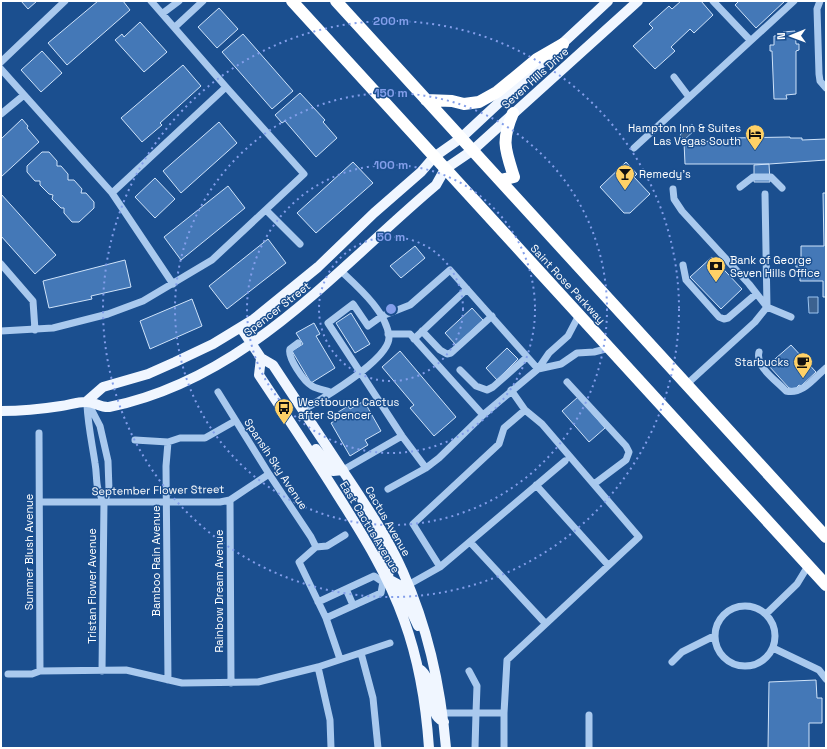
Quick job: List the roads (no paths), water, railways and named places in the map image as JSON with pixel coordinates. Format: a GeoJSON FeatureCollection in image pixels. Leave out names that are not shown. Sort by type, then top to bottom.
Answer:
{"type":"FeatureCollection","features":[{"type":"Feature","properties":{"kind":"highway","name":"Saint Rose Parkway"},"geometry":{"type":"LineString","coordinates":[[292,1],[826,585]]}},
{"type":"Feature","properties":{"kind":"highway","name":"Saint Rose Parkway"},"geometry":{"type":"LineString","coordinates":[[336,1],[826,537]]}},
{"type":"Feature","properties":{"kind":"highway"},"geometry":{"type":"LineString","coordinates":[[426,100],[452,101],[464,104],[479,102],[497,92],[537,59],[563,44]]}},
{"type":"Feature","properties":{"kind":"highway"},"geometry":{"type":"LineString","coordinates":[[500,180],[514,178],[508,159],[505,138],[513,113]]}},
{"type":"Feature","properties":{"kind":"main road","name":"Seven Hills Drive"},"geometry":{"type":"LineString","coordinates":[[434,157],[461,138],[608,1]]}},
{"type":"Feature","properties":{"kind":"main road","name":"Seven Hills Drive"},"geometry":{"type":"LineString","coordinates":[[446,169],[472,150],[638,1]]}},
{"type":"Feature","properties":{"kind":"main road","name":"Spencer Street"},"geometry":{"type":"LineString","coordinates":[[1,411],[41,408],[87,401],[106,407],[153,394],[202,373],[246,336],[280,300],[318,268],[374,214],[421,172],[434,157]]}},
{"type":"Feature","properties":{"kind":"main road","name":"Spencer Street"},"geometry":{"type":"LineString","coordinates":[[87,401],[103,387],[148,374],[213,344],[246,336],[304,304],[436,185],[446,169]]}},
{"type":"Feature","properties":{"kind":"main road","name":"Cactus Avenue"},"geometry":{"type":"LineString","coordinates":[[246,336],[261,358],[273,365],[343,470],[392,551],[408,585],[424,631],[436,673],[446,748]]}},
{"type":"Feature","properties":{"kind":"main road","name":"East Cactus Avenue"},"geometry":{"type":"LineString","coordinates":[[261,358],[259,375],[368,542],[385,581],[405,620],[418,668],[426,712],[429,748]]}},
{"type":"Feature","properties":{"kind":"main road"},"geometry":{"type":"LineString","coordinates":[[298,434],[307,438],[333,471],[343,470]]}},
{"type":"Feature","properties":{"kind":"main road"},"geometry":{"type":"LineString","coordinates":[[372,516],[373,529],[389,565],[385,581],[399,585],[414,620],[424,631]]}},
{"type":"Feature","properties":{"kind":"main road"},"geometry":{"type":"LineString","coordinates":[[418,668],[427,676],[435,714],[439,720],[443,717]]}},
{"type":"Feature","properties":{"kind":"street"},"geometry":{"type":"LineString","coordinates":[[1,62],[65,1]]}},
{"type":"Feature","properties":{"kind":"street"},"geometry":{"type":"LineString","coordinates":[[1,331],[53,328],[108,314],[143,302],[212,260],[304,174],[151,1]]}},
{"type":"Feature","properties":{"kind":"street"},"geometry":{"type":"LineString","coordinates":[[163,13],[178,1]]}},
{"type":"Feature","properties":{"kind":"street"},"geometry":{"type":"LineString","coordinates":[[175,27],[203,1]]}},
{"type":"Feature","properties":{"kind":"street"},"geometry":{"type":"LineString","coordinates":[[713,1],[750,40]]}},
{"type":"Feature","properties":{"kind":"street"},"geometry":{"type":"LineString","coordinates":[[634,148],[794,1]]}},
{"type":"Feature","properties":{"kind":"street"},"geometry":{"type":"LineString","coordinates":[[820,1],[817,9],[819,74],[820,81],[826,88]]}},
{"type":"Feature","properties":{"kind":"street"},"geometry":{"type":"LineString","coordinates":[[1,69],[112,193],[173,284]]}},
{"type":"Feature","properties":{"kind":"street"},"geometry":{"type":"LineString","coordinates":[[674,77],[689,97]]}},
{"type":"Feature","properties":{"kind":"street"},"geometry":{"type":"LineString","coordinates":[[112,193],[226,87]]}},
{"type":"Feature","properties":{"kind":"street"},"geometry":{"type":"LineString","coordinates":[[1,114],[24,95]]}},
{"type":"Feature","properties":{"kind":"street"},"geometry":{"type":"LineString","coordinates":[[740,187],[753,178],[771,177],[782,188]]}},
{"type":"Feature","properties":{"kind":"street"},"geometry":{"type":"LineString","coordinates":[[673,189],[674,199],[682,211],[749,284],[767,308],[790,318]]}},
{"type":"Feature","properties":{"kind":"street"},"geometry":{"type":"LineString","coordinates":[[687,384],[755,322],[767,308],[765,194]]}},
{"type":"Feature","properties":{"kind":"street"},"geometry":{"type":"LineString","coordinates":[[266,210],[300,244]]}},
{"type":"Feature","properties":{"kind":"street"},"geometry":{"type":"LineString","coordinates":[[1,264],[33,300],[35,330]]}},
{"type":"Feature","properties":{"kind":"street"},"geometry":{"type":"LineString","coordinates":[[683,265],[686,280],[719,317],[724,319],[728,318],[756,294]]}},
{"type":"Feature","properties":{"kind":"street"},"geometry":{"type":"LineString","coordinates":[[426,468],[402,436],[328,323],[353,304],[368,326],[382,316],[410,305],[450,270],[538,369]]}},
{"type":"Feature","properties":{"kind":"street"},"geometry":{"type":"LineString","coordinates":[[303,410],[360,372],[381,356],[387,348],[388,334],[382,316],[365,294],[341,271]]}},
{"type":"Feature","properties":{"kind":"street"},"geometry":{"type":"LineString","coordinates":[[414,339],[467,289]]}},
{"type":"Feature","properties":{"kind":"street"},"geometry":{"type":"LineString","coordinates":[[388,489],[426,468],[439,458],[483,415],[511,390],[538,369],[549,353],[568,336],[579,315]]}},
{"type":"Feature","properties":{"kind":"street"},"geometry":{"type":"LineString","coordinates":[[422,331],[440,350],[447,354],[451,353],[492,316]]}},
{"type":"Feature","properties":{"kind":"street"},"geometry":{"type":"LineString","coordinates":[[388,334],[410,334],[483,415]]}},
{"type":"Feature","properties":{"kind":"street"},"geometry":{"type":"LineString","coordinates":[[298,344],[290,349],[289,356],[307,383],[330,392]]}},
{"type":"Feature","properties":{"kind":"street"},"geometry":{"type":"LineString","coordinates":[[538,369],[561,364],[577,352],[594,352],[609,348]]}},
{"type":"Feature","properties":{"kind":"street"},"geometry":{"type":"LineString","coordinates":[[759,352],[758,356],[761,365],[786,391],[800,391],[826,368]]}},
{"type":"Feature","properties":{"kind":"street"},"geometry":{"type":"LineString","coordinates":[[460,370],[476,386],[487,390],[493,387],[527,357]]}},
{"type":"Feature","properties":{"kind":"street"},"geometry":{"type":"LineString","coordinates":[[567,382],[626,446],[629,452],[626,460],[594,484]]}},
{"type":"Feature","properties":{"kind":"street"},"geometry":{"type":"LineString","coordinates":[[504,748],[506,660],[545,622],[639,537],[542,424],[525,410],[511,390]]}},
{"type":"Feature","properties":{"kind":"street","name":"Spansih Sky Avenue"},"geometry":{"type":"LineString","coordinates":[[218,392],[316,547]]}},
{"type":"Feature","properties":{"kind":"street","name":"Tristan Flower Avenue"},"geometry":{"type":"LineString","coordinates":[[87,401],[100,426],[109,470],[109,490],[104,502],[102,671]]}},
{"type":"Feature","properties":{"kind":"street","name":"Tristan Flower Avenue"},"geometry":{"type":"LineString","coordinates":[[87,401],[88,430],[94,458],[97,490],[104,502]]}},
{"type":"Feature","properties":{"kind":"street"},"geometry":{"type":"LineString","coordinates":[[440,567],[413,524],[499,444],[504,428],[525,410]]}},
{"type":"Feature","properties":{"kind":"street"},"geometry":{"type":"LineString","coordinates":[[135,440],[168,442],[180,438],[205,438],[235,421]]}},
{"type":"Feature","properties":{"kind":"street","name":"Summer Blush Avenue"},"geometry":{"type":"LineString","coordinates":[[40,433],[40,671]]}},
{"type":"Feature","properties":{"kind":"street"},"geometry":{"type":"LineString","coordinates":[[343,470],[402,436]]}},
{"type":"Feature","properties":{"kind":"street","name":"Bamboo Rain Avenue"},"geometry":{"type":"LineString","coordinates":[[168,442],[166,466],[168,680]]}},
{"type":"Feature","properties":{"kind":"street"},"geometry":{"type":"LineString","coordinates":[[94,458],[106,455]]}},
{"type":"Feature","properties":{"kind":"street"},"geometry":{"type":"LineString","coordinates":[[408,585],[440,567],[565,461]]}},
{"type":"Feature","properties":{"kind":"street","name":"September Flower Street"},"geometry":{"type":"LineString","coordinates":[[40,502],[220,502],[230,500],[269,474]]}},
{"type":"Feature","properties":{"kind":"street"},"geometry":{"type":"LineString","coordinates":[[536,485],[608,565]]}},
{"type":"Feature","properties":{"kind":"street","name":"Rainbow Dream Avenue"},"geometry":{"type":"LineString","coordinates":[[230,500],[230,683]]}},
{"type":"Feature","properties":{"kind":"street"},"geometry":{"type":"LineString","coordinates":[[340,659],[326,618],[299,562],[316,547],[327,546],[345,535]]}},
{"type":"Feature","properties":{"kind":"street"},"geometry":{"type":"LineString","coordinates":[[470,542],[545,622]]}},
{"type":"Feature","properties":{"kind":"street"},"geometry":{"type":"LineString","coordinates":[[766,614],[797,584],[808,566]]}},
{"type":"Feature","properties":{"kind":"street"},"geometry":{"type":"LineString","coordinates":[[318,602],[374,576],[385,581],[381,593],[326,618]]}},
{"type":"Feature","properties":{"kind":"street"},"geometry":{"type":"LineString","coordinates":[[346,589],[353,605]]}},
{"type":"Feature","properties":{"kind":"street"},"geometry":{"type":"LineString","coordinates":[[746,605],[756,607],[766,614],[771,619],[776,638],[773,648],[767,657],[759,663],[749,666],[739,666],[729,662],[721,655],[716,646],[714,636],[716,626],[720,618],[727,611],[736,606],[746,605]]}},
{"type":"Feature","properties":{"kind":"street"},"geometry":{"type":"LineString","coordinates":[[672,662],[682,652],[714,636]]}},
{"type":"Feature","properties":{"kind":"street"},"geometry":{"type":"LineString","coordinates":[[8,674],[32,674],[40,671],[126,670],[182,683],[258,682],[273,680],[318,667],[390,643]]}},
{"type":"Feature","properties":{"kind":"street"},"geometry":{"type":"LineString","coordinates":[[773,648],[819,670],[826,679]]}},
{"type":"Feature","properties":{"kind":"street"},"geometry":{"type":"LineString","coordinates":[[361,652],[373,698],[378,748]]}},
{"type":"Feature","properties":{"kind":"street"},"geometry":{"type":"LineString","coordinates":[[318,667],[330,720],[331,748]]}},
{"type":"Feature","properties":{"kind":"street"},"geometry":{"type":"LineString","coordinates":[[469,671],[477,686],[476,748]]}},
{"type":"Feature","properties":{"kind":"street"},"geometry":{"type":"LineString","coordinates":[[443,717],[476,713],[504,713]]}},
{"type":"Feature","properties":{"kind":"street"},"geometry":{"type":"LineString","coordinates":[[589,715],[589,748]]}},
{"type":"Feature","properties":{"kind":"water"},"geometry":{"type":"Polygon","coordinates":[[[692,124],[696,129],[684,140],[680,135],[692,124]]]}},
{"type":"Feature","properties":{"kind":"water"},"geometry":{"type":"Polygon","coordinates":[[[808,297],[818,297],[818,313],[809,313],[808,297]]]}},
{"type":"Feature","properties":{"kind":"place","name":"Hampton Inn & Suites Las Vegas South"},"geometry":{"type":"Point","coordinates":[755,151]}},
{"type":"Feature","properties":{"kind":"place","name":"Remedy's"},"geometry":{"type":"Point","coordinates":[625,191]}},
{"type":"Feature","properties":{"kind":"place","name":"Bank of George Seven Hills Office"},"geometry":{"type":"Point","coordinates":[716,283]}},
{"type":"Feature","properties":{"kind":"place","name":"Starbucks"},"geometry":{"type":"Point","coordinates":[803,379]}},
{"type":"Feature","properties":{"kind":"place","name":"Westbound Cactus after Spencer"},"geometry":{"type":"Point","coordinates":[284,425]}}]}
